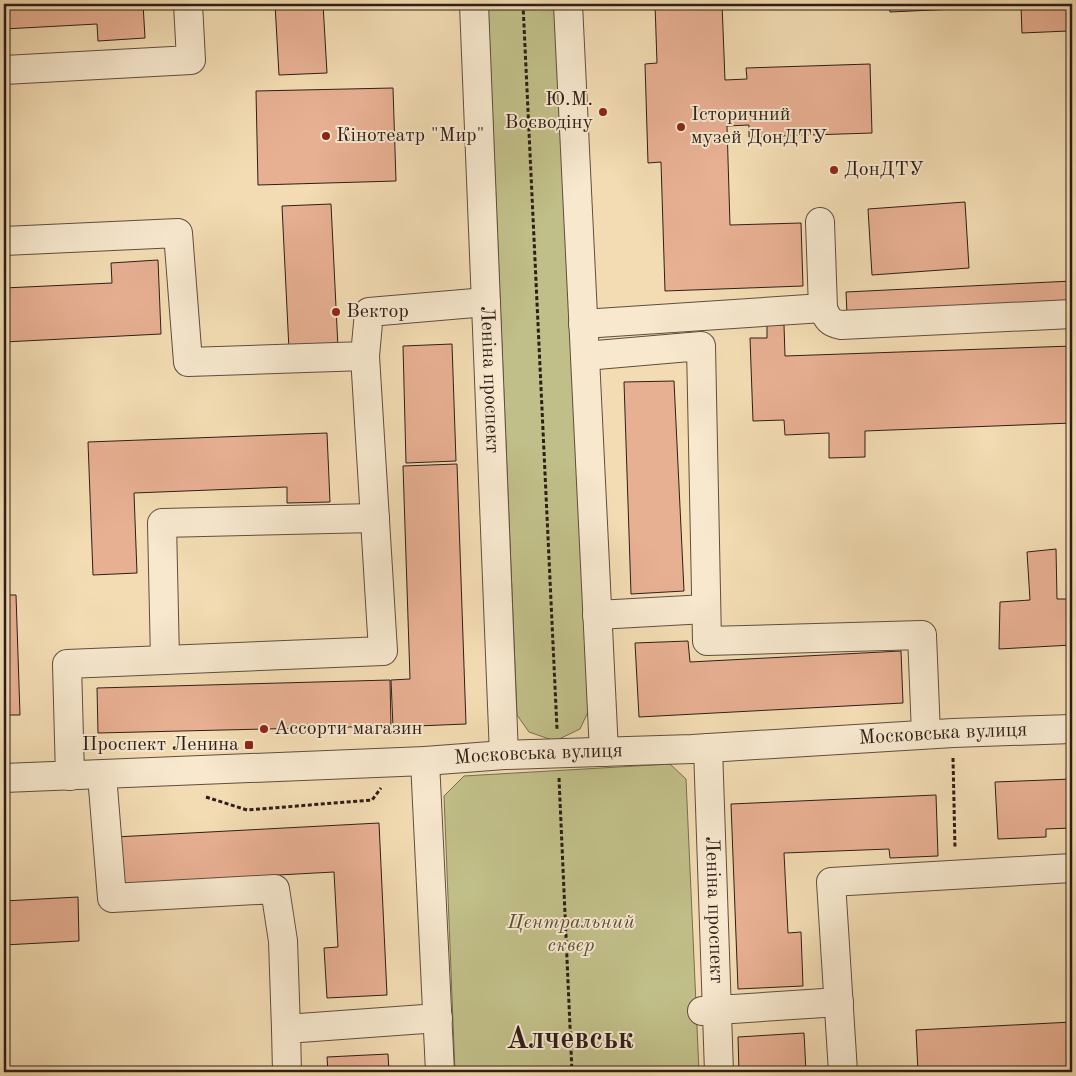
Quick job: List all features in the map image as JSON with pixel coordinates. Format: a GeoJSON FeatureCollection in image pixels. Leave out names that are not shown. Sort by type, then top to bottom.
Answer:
{"type":"FeatureCollection","features":[{"type":"Feature","properties":{"kind":"street"},"geometry":{"type":"LineString","coordinates":[[4,70],[192,60],[188,4]]}},
{"type":"Feature","properties":{"kind":"street","name":"Леніна проспект"},"geometry":{"type":"LineString","coordinates":[[474,4],[504,756]]}},
{"type":"Feature","properties":{"kind":"street"},"geometry":{"type":"LineString","coordinates":[[568,4],[604,752]]}},
{"type":"Feature","properties":{"kind":"street"},"geometry":{"type":"LineString","coordinates":[[820,222],[823,308],[826,318],[831,323],[841,325],[1072,314]]}},
{"type":"Feature","properties":{"kind":"street"},"geometry":{"type":"LineString","coordinates":[[4,241],[178,233],[188,362],[365,356]]}},
{"type":"Feature","properties":{"kind":"street"},"geometry":{"type":"LineString","coordinates":[[70,776],[67,664],[383,652],[365,356],[369,312],[486,302]]}},
{"type":"Feature","properties":{"kind":"street"},"geometry":{"type":"LineString","coordinates":[[583,324],[823,308]]}},
{"type":"Feature","properties":{"kind":"street"},"geometry":{"type":"LineString","coordinates":[[585,356],[701,346],[707,642],[922,635],[926,734]]}},
{"type":"Feature","properties":{"kind":"street"},"geometry":{"type":"LineString","coordinates":[[166,660],[162,523],[375,518]]}},
{"type":"Feature","properties":{"kind":"street"},"geometry":{"type":"LineString","coordinates":[[597,615],[706,609]]}},
{"type":"Feature","properties":{"kind":"street","name":"Московська вулиця"},"geometry":{"type":"LineString","coordinates":[[4,778],[708,748],[953,732],[1072,729]]}},
{"type":"Feature","properties":{"kind":"street","name":"Леніна проспект"},"geometry":{"type":"LineString","coordinates":[[708,748],[709,1010],[719,1072]]}},
{"type":"Feature","properties":{"kind":"street"},"geometry":{"type":"LineString","coordinates":[[426,760],[440,1072]]}},
{"type":"Feature","properties":{"kind":"street"},"geometry":{"type":"LineString","coordinates":[[102,775],[112,898],[275,889],[284,941],[287,1072]]}},
{"type":"Feature","properties":{"kind":"street"},"geometry":{"type":"LineString","coordinates":[[843,1072],[831,882],[1072,868]]}},
{"type":"Feature","properties":{"kind":"street"},"geometry":{"type":"LineString","coordinates":[[709,1010],[839,1002]]}},
{"type":"Feature","properties":{"kind":"street"},"geometry":{"type":"LineString","coordinates":[[286,1029],[438,1018]]}},
{"type":"Feature","properties":{"kind":"path"},"geometry":{"type":"LineString","coordinates":[[523,4],[572,1072]]}},
{"type":"Feature","properties":{"kind":"path"},"geometry":{"type":"LineString","coordinates":[[953,732],[956,876]]}},
{"type":"Feature","properties":{"kind":"path"},"geometry":{"type":"LineString","coordinates":[[197,794],[247,810],[372,800],[386,781]]}},
{"type":"Feature","properties":{"kind":"green space"},"geometry":{"type":"Polygon","coordinates":[[[488,4],[558,4],[589,710],[580,729],[555,741],[529,732],[517,715],[488,4]]]}},
{"type":"Feature","properties":{"kind":"green space","name":"Центральний сквер"},"geometry":{"type":"Polygon","coordinates":[[[670,764],[686,779],[699,1072],[455,1072],[444,796],[464,776],[670,764]]]}},
{"type":"Feature","properties":{"kind":"building"},"geometry":{"type":"Polygon","coordinates":[[[4,4],[143,4],[145,38],[98,41],[97,24],[4,29],[4,4]]]}},
{"type":"Feature","properties":{"kind":"building"},"geometry":{"type":"Polygon","coordinates":[[[275,4],[323,4],[327,73],[279,75],[275,4]]]}},
{"type":"Feature","properties":{"kind":"building"},"geometry":{"type":"Polygon","coordinates":[[[655,4],[722,4],[725,80],[747,79],[746,68],[870,64],[872,133],[749,137],[749,125],[727,126],[730,225],[801,223],[803,286],[665,291],[661,162],[648,163],[645,64],[657,63],[655,4]]]}},
{"type":"Feature","properties":{"kind":"building"},"geometry":{"type":"Polygon","coordinates":[[[889,4],[1072,4],[1072,35],[1068,35],[1068,31],[1022,33],[1021,6],[890,12],[889,4]]]}},
{"type":"Feature","properties":{"kind":"building","name":"Кінотеатр \"Мир\""},"geometry":{"type":"Polygon","coordinates":[[[393,88],[396,181],[258,185],[256,91],[393,88]]]}},
{"type":"Feature","properties":{"kind":"building"},"geometry":{"type":"Polygon","coordinates":[[[965,202],[969,268],[872,275],[868,209],[965,202]]]}},
{"type":"Feature","properties":{"kind":"building"},"geometry":{"type":"Polygon","coordinates":[[[331,204],[338,348],[289,350],[282,206],[331,204]]]}},
{"type":"Feature","properties":{"kind":"building"},"geometry":{"type":"Polygon","coordinates":[[[158,260],[161,334],[4,342],[4,288],[112,283],[111,263],[158,260]]]}},
{"type":"Feature","properties":{"kind":"building"},"geometry":{"type":"Polygon","coordinates":[[[1072,281],[1072,302],[847,314],[846,292],[1072,281]]]}},
{"type":"Feature","properties":{"kind":"building"},"geometry":{"type":"Polygon","coordinates":[[[767,325],[784,325],[785,356],[1072,346],[1072,423],[865,431],[865,457],[829,458],[829,433],[785,435],[784,420],[753,421],[750,338],[767,338],[767,325]]]}},
{"type":"Feature","properties":{"kind":"building"},"geometry":{"type":"Polygon","coordinates":[[[452,344],[456,461],[406,463],[403,346],[452,344]]]}},
{"type":"Feature","properties":{"kind":"building"},"geometry":{"type":"Polygon","coordinates":[[[674,381],[684,591],[631,594],[624,382],[674,381]]]}},
{"type":"Feature","properties":{"kind":"building"},"geometry":{"type":"Polygon","coordinates":[[[327,433],[330,502],[287,503],[287,487],[134,493],[137,573],[93,575],[88,442],[327,433]]]}},
{"type":"Feature","properties":{"kind":"building"},"geometry":{"type":"Polygon","coordinates":[[[457,464],[466,724],[393,727],[391,680],[410,679],[403,466],[457,464]]]}},
{"type":"Feature","properties":{"kind":"building"},"geometry":{"type":"Polygon","coordinates":[[[1056,549],[1057,599],[1072,599],[1072,645],[999,649],[1000,602],[1030,600],[1027,552],[1056,549]]]}},
{"type":"Feature","properties":{"kind":"building"},"geometry":{"type":"Polygon","coordinates":[[[4,595],[16,595],[20,715],[4,715],[4,595]]]}},
{"type":"Feature","properties":{"kind":"building"},"geometry":{"type":"Polygon","coordinates":[[[688,641],[690,662],[901,651],[903,703],[639,717],[635,643],[688,641]]]}},
{"type":"Feature","properties":{"kind":"building"},"geometry":{"type":"Polygon","coordinates":[[[390,680],[391,726],[98,733],[97,688],[390,680]]]}},
{"type":"Feature","properties":{"kind":"building"},"geometry":{"type":"Polygon","coordinates":[[[1072,779],[1072,828],[1046,829],[1046,837],[998,839],[995,782],[1072,779]]]}},
{"type":"Feature","properties":{"kind":"building"},"geometry":{"type":"Polygon","coordinates":[[[936,795],[938,856],[890,858],[889,849],[784,853],[788,933],[801,932],[803,986],[738,989],[731,804],[936,795]]]}},
{"type":"Feature","properties":{"kind":"building"},"geometry":{"type":"Polygon","coordinates":[[[379,823],[387,995],[327,998],[324,948],[338,947],[334,872],[167,881],[117,891],[115,837],[379,823]]]}},
{"type":"Feature","properties":{"kind":"building"},"geometry":{"type":"Polygon","coordinates":[[[78,897],[79,941],[4,945],[4,901],[78,897]]]}},
{"type":"Feature","properties":{"kind":"building"},"geometry":{"type":"Polygon","coordinates":[[[1072,1022],[1072,1072],[1068,1072],[1068,1069],[1000,1072],[918,1072],[916,1030],[1072,1022]]]}},
{"type":"Feature","properties":{"kind":"building"},"geometry":{"type":"Polygon","coordinates":[[[804,1033],[806,1072],[739,1072],[738,1037],[804,1033]]]}},
{"type":"Feature","properties":{"kind":"building"},"geometry":{"type":"Polygon","coordinates":[[[388,1054],[389,1072],[328,1072],[327,1057],[388,1054]]]}},
{"type":"Feature","properties":{"kind":"place","name":"Ю.М. Воєводіну"},"geometry":{"type":"Point","coordinates":[603,112]}},
{"type":"Feature","properties":{"kind":"place","name":"Історичний музей ДонДТУ"},"geometry":{"type":"Point","coordinates":[681,127]}},
{"type":"Feature","properties":{"kind":"place","name":"Кінотеатр \"Мир\""},"geometry":{"type":"Point","coordinates":[326,136]}},
{"type":"Feature","properties":{"kind":"place","name":"ДонДТУ"},"geometry":{"type":"Point","coordinates":[834,170]}},
{"type":"Feature","properties":{"kind":"place","name":"Вектор"},"geometry":{"type":"Point","coordinates":[336,312]}},
{"type":"Feature","properties":{"kind":"place","name":"Ассорти магазин"},"geometry":{"type":"Point","coordinates":[264,729]}},
{"type":"Feature","properties":{"kind":"place","name":"Проспект Ленина"},"geometry":{"type":"Point","coordinates":[249,745]}},
{"type":"Feature","properties":{"kind":"district","name":"Алчевськ"},"geometry":{"type":"Point","coordinates":[570,1040]}}]}
